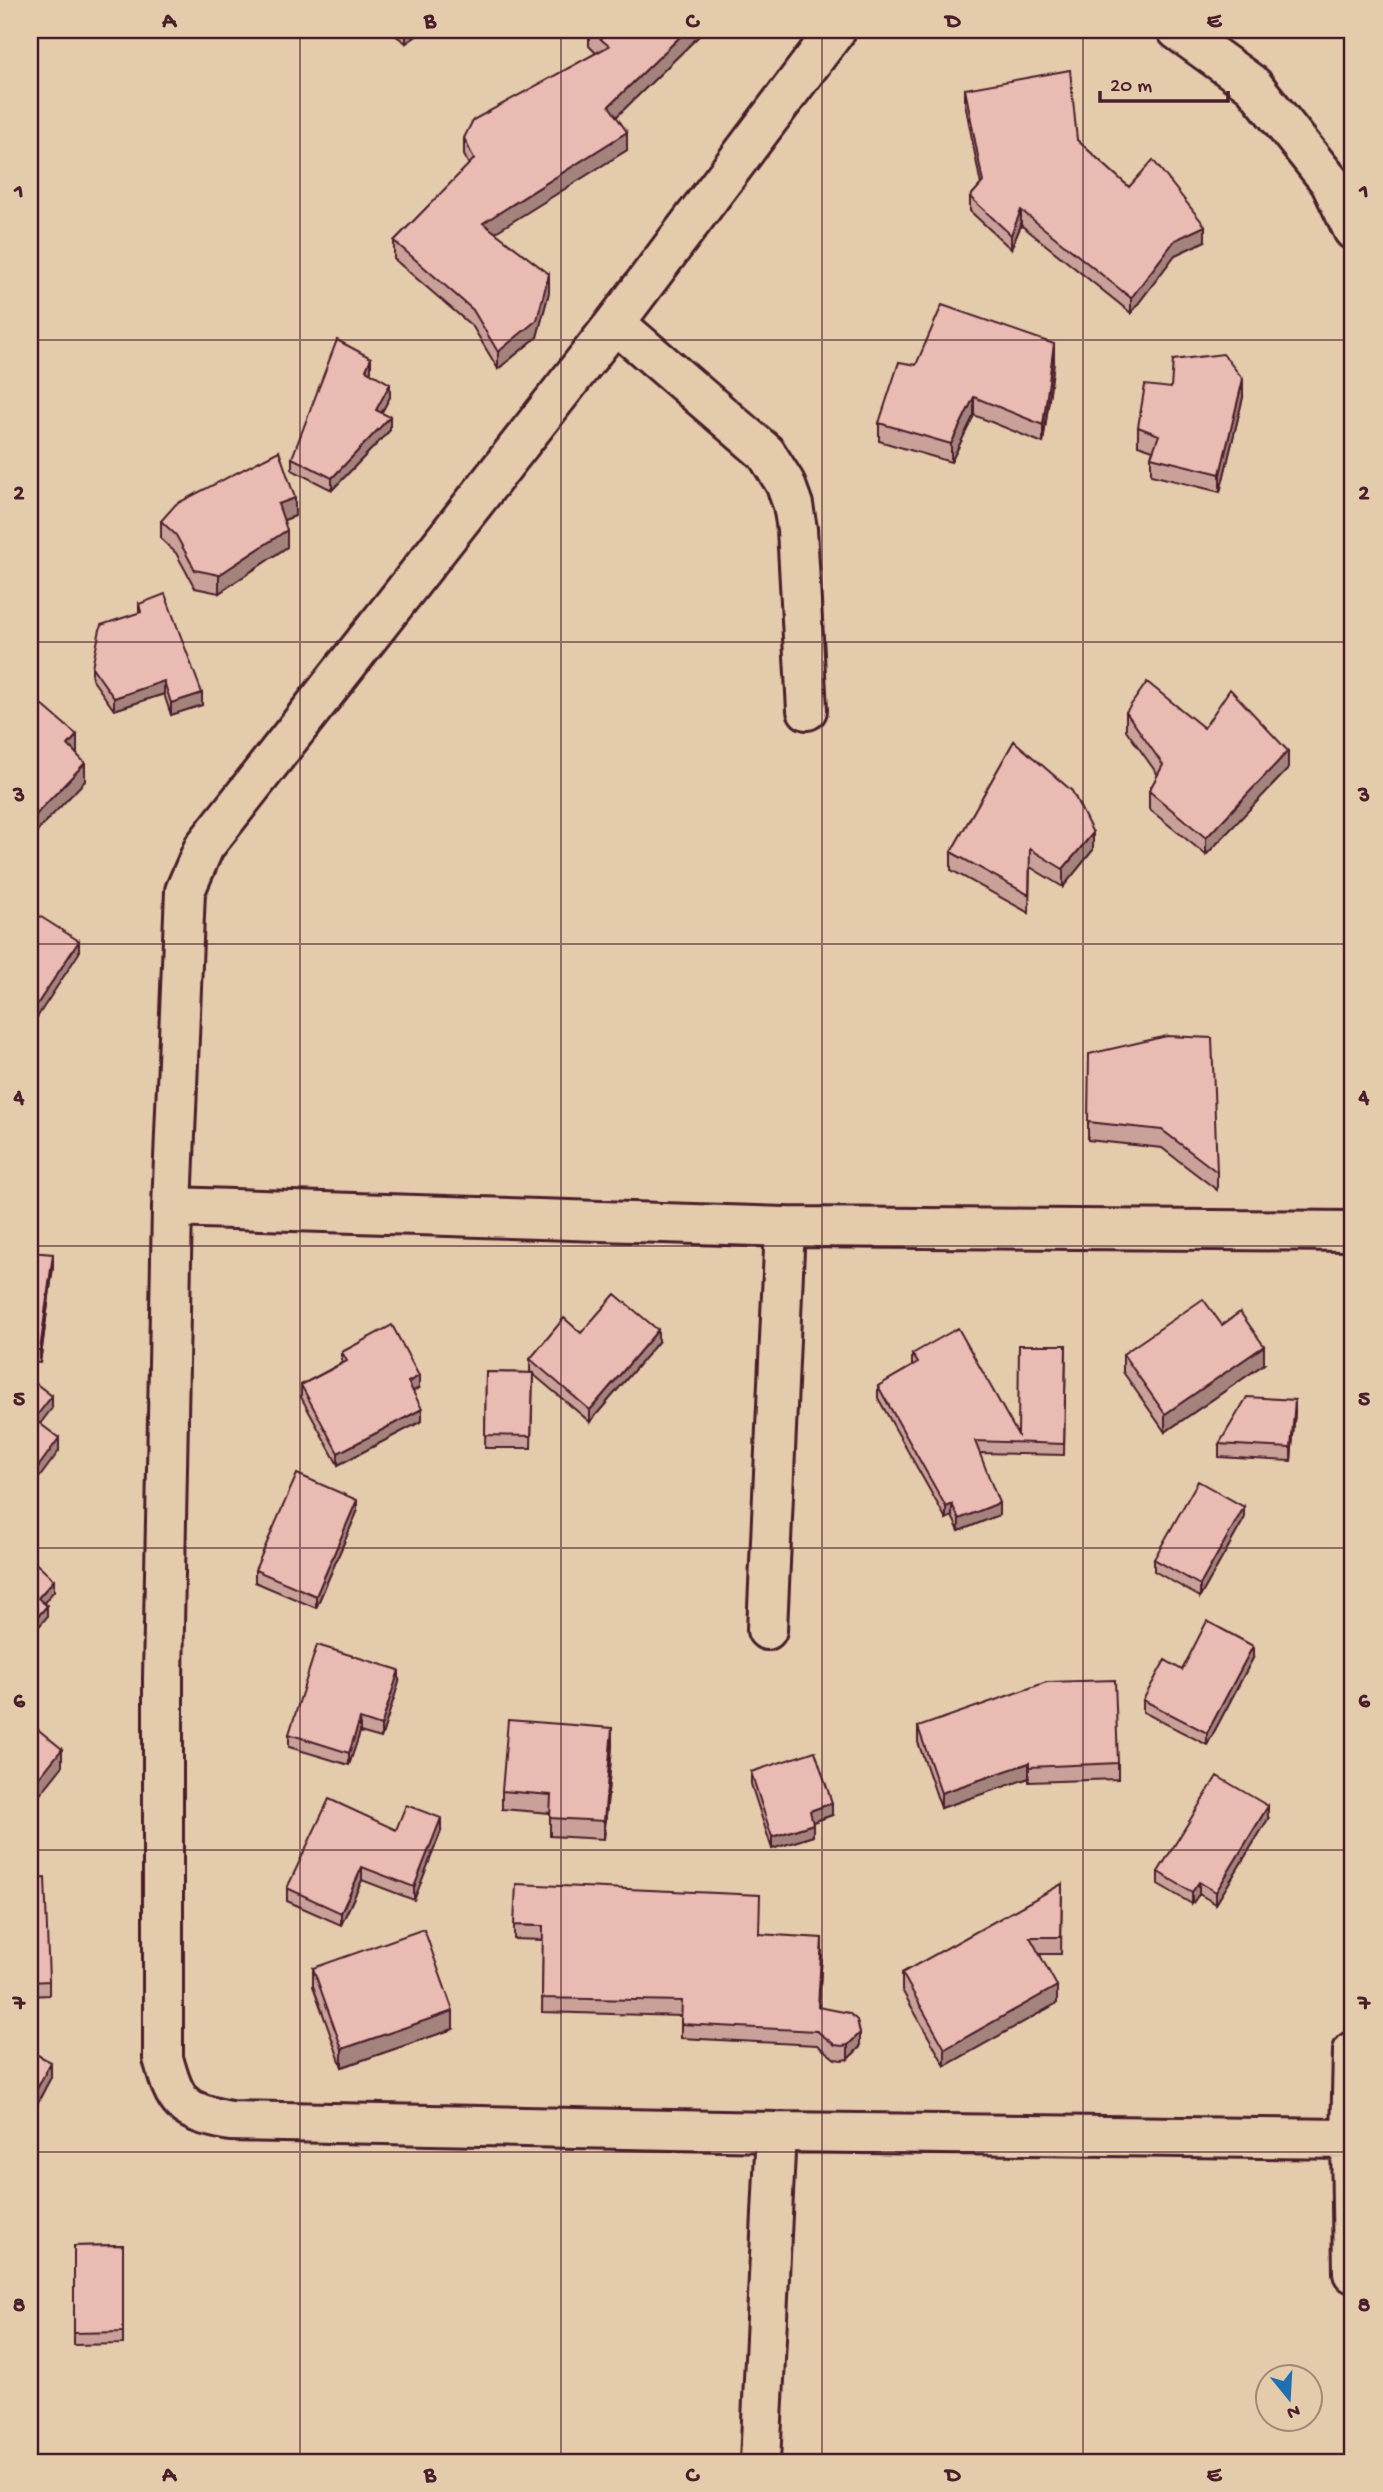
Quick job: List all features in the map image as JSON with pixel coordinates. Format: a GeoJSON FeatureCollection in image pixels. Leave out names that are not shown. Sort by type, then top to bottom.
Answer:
{"type":"FeatureCollection","features":[{"type":"Feature","properties":{"kind":"street"},"geometry":{"type":"LineString","coordinates":[[836,30],[615,323],[204,847],[185,891],[172,1207],[163,1678],[163,2058],[172,2089],[184,2106],[230,2121],[776,2132],[1351,2139]]}},
{"type":"Feature","properties":{"kind":"street"},"geometry":{"type":"LineString","coordinates":[[1177,30],[1252,85],[1330,182],[1353,230]]}},
{"type":"Feature","properties":{"kind":"street"},"geometry":{"type":"LineString","coordinates":[[615,323],[766,453],[785,483],[793,505],[797,529],[807,710]]}},
{"type":"Feature","properties":{"kind":"street"},"geometry":{"type":"LineString","coordinates":[[172,1207],[785,1227],[1353,1231]]}},
{"type":"Feature","properties":{"kind":"street"},"geometry":{"type":"LineString","coordinates":[[767,1630],[785,1227]]}},
{"type":"Feature","properties":{"kind":"street"},"geometry":{"type":"LineString","coordinates":[[1353,2051],[1353,2273]]}},
{"type":"Feature","properties":{"kind":"street"},"geometry":{"type":"LineString","coordinates":[[760,2462],[776,2132]]}},
{"type":"Feature","properties":{"kind":"building"},"geometry":{"type":"Polygon","coordinates":[[[590,30],[687,30],[609,106],[627,132],[483,223],[549,274],[537,320],[498,352],[473,310],[394,241],[474,159],[464,138],[473,120],[609,46],[590,30]]]}},
{"type":"Feature","properties":{"kind":"building"},"geometry":{"type":"Polygon","coordinates":[[[1070,70],[1077,140],[1129,187],[1153,160],[1205,226],[1175,240],[1131,298],[1021,210],[1011,235],[970,197],[983,182],[965,89],[1070,70]]]}},
{"type":"Feature","properties":{"kind":"building"},"geometry":{"type":"Polygon","coordinates":[[[942,305],[1054,344],[1043,425],[974,397],[951,444],[879,423],[899,362],[916,365],[942,305]]]}},
{"type":"Feature","properties":{"kind":"building"},"geometry":{"type":"Polygon","coordinates":[[[337,340],[371,358],[366,370],[390,384],[376,410],[390,417],[332,478],[292,458],[337,340]]]}},
{"type":"Feature","properties":{"kind":"building"},"geometry":{"type":"Polygon","coordinates":[[[1223,354],[1243,379],[1220,474],[1151,457],[1159,435],[1138,427],[1145,385],[1171,388],[1173,360],[1223,354]]]}},
{"type":"Feature","properties":{"kind":"building"},"geometry":{"type":"Polygon","coordinates":[[[279,451],[295,498],[278,504],[287,530],[219,575],[195,570],[176,535],[161,521],[176,504],[279,451]]]}},
{"type":"Feature","properties":{"kind":"building"},"geometry":{"type":"Polygon","coordinates":[[[165,594],[202,693],[171,703],[164,681],[114,698],[92,667],[101,625],[141,612],[139,604],[165,594]]]}},
{"type":"Feature","properties":{"kind":"building"},"geometry":{"type":"Polygon","coordinates":[[[1147,682],[1204,728],[1230,689],[1288,751],[1206,838],[1149,791],[1163,765],[1126,712],[1147,682]]]}},
{"type":"Feature","properties":{"kind":"building"},"geometry":{"type":"Polygon","coordinates":[[[41,704],[77,735],[68,745],[85,763],[30,823],[30,715],[41,704]]]}},
{"type":"Feature","properties":{"kind":"building"},"geometry":{"type":"Polygon","coordinates":[[[1014,741],[1072,791],[1093,833],[1063,869],[1030,849],[1029,895],[951,852],[1014,741]]]}},
{"type":"Feature","properties":{"kind":"building"},"geometry":{"type":"Polygon","coordinates":[[[30,910],[79,941],[30,1015],[30,910]]]}},
{"type":"Feature","properties":{"kind":"building"},"geometry":{"type":"Polygon","coordinates":[[[1167,1036],[1212,1038],[1217,1172],[1162,1130],[1088,1122],[1089,1054],[1167,1036]]]}},
{"type":"Feature","properties":{"kind":"building"},"geometry":{"type":"Polygon","coordinates":[[[30,1125],[38,1136],[30,1143],[30,1125]]]}},
{"type":"Feature","properties":{"kind":"building"},"geometry":{"type":"Polygon","coordinates":[[[30,1252],[53,1254],[40,1350],[30,1350],[30,1252]]]}},
{"type":"Feature","properties":{"kind":"building"},"geometry":{"type":"Polygon","coordinates":[[[615,1294],[658,1330],[590,1410],[530,1359],[564,1318],[581,1333],[615,1294]]]}},
{"type":"Feature","properties":{"kind":"building"},"geometry":{"type":"Polygon","coordinates":[[[1203,1299],[1222,1325],[1240,1312],[1264,1346],[1165,1414],[1123,1354],[1203,1299]]]}},
{"type":"Feature","properties":{"kind":"building"},"geometry":{"type":"Polygon","coordinates":[[[392,1325],[419,1376],[408,1382],[422,1409],[338,1453],[301,1385],[347,1361],[342,1352],[392,1325]]]}},
{"type":"Feature","properties":{"kind":"building"},"geometry":{"type":"Polygon","coordinates":[[[958,1328],[1018,1435],[1019,1345],[1066,1345],[1064,1444],[975,1441],[999,1503],[959,1519],[952,1504],[946,1507],[878,1386],[918,1363],[912,1354],[958,1328]]]}},
{"type":"Feature","properties":{"kind":"building"},"geometry":{"type":"Polygon","coordinates":[[[486,1372],[533,1373],[531,1436],[485,1435],[486,1372]]]}},
{"type":"Feature","properties":{"kind":"building"},"geometry":{"type":"Polygon","coordinates":[[[30,1379],[52,1396],[34,1419],[59,1438],[30,1478],[30,1379]]]}},
{"type":"Feature","properties":{"kind":"building"},"geometry":{"type":"Polygon","coordinates":[[[1247,1397],[1295,1400],[1291,1448],[1219,1444],[1247,1397]]]}},
{"type":"Feature","properties":{"kind":"building"},"geometry":{"type":"Polygon","coordinates":[[[297,1474],[357,1500],[316,1596],[255,1570],[297,1474]]]}},
{"type":"Feature","properties":{"kind":"building"},"geometry":{"type":"Polygon","coordinates":[[[1198,1481],[1244,1507],[1200,1585],[1154,1559],[1198,1481]]]}},
{"type":"Feature","properties":{"kind":"building"},"geometry":{"type":"Polygon","coordinates":[[[30,1558],[54,1580],[38,1598],[47,1606],[30,1625],[30,1558]]]}},
{"type":"Feature","properties":{"kind":"building"},"geometry":{"type":"Polygon","coordinates":[[[1207,1621],[1253,1646],[1207,1733],[1143,1700],[1165,1660],[1182,1670],[1207,1621]]]}},
{"type":"Feature","properties":{"kind":"building"},"geometry":{"type":"Polygon","coordinates":[[[317,1645],[399,1670],[381,1726],[360,1719],[349,1753],[289,1734],[317,1645]]]}},
{"type":"Feature","properties":{"kind":"building"},"geometry":{"type":"Polygon","coordinates":[[[1115,1680],[1118,1763],[1029,1767],[1029,1763],[941,1793],[918,1727],[1047,1682],[1115,1680]]]}},
{"type":"Feature","properties":{"kind":"building"},"geometry":{"type":"Polygon","coordinates":[[[508,1720],[612,1728],[604,1821],[550,1818],[551,1795],[502,1791],[508,1720]]]}},
{"type":"Feature","properties":{"kind":"building"},"geometry":{"type":"Polygon","coordinates":[[[30,1723],[62,1749],[30,1789],[30,1723]]]}},
{"type":"Feature","properties":{"kind":"building"},"geometry":{"type":"Polygon","coordinates":[[[815,1751],[832,1803],[810,1811],[813,1824],[772,1837],[751,1772],[815,1751]]]}},
{"type":"Feature","properties":{"kind":"building"},"geometry":{"type":"Polygon","coordinates":[[[1217,1776],[1268,1806],[1216,1892],[1199,1882],[1192,1892],[1158,1872],[1217,1776]]]}},
{"type":"Feature","properties":{"kind":"building"},"geometry":{"type":"Polygon","coordinates":[[[329,1799],[396,1830],[406,1805],[441,1818],[414,1887],[362,1867],[341,1913],[287,1888],[329,1799]]]}},
{"type":"Feature","properties":{"kind":"building"},"geometry":{"type":"Polygon","coordinates":[[[45,1878],[49,1981],[30,1982],[30,1879],[45,1878]]]}},
{"type":"Feature","properties":{"kind":"building"},"geometry":{"type":"Polygon","coordinates":[[[516,1884],[760,1895],[759,1934],[822,1938],[818,2007],[849,2013],[857,2020],[860,2033],[848,2045],[842,2046],[835,2045],[817,2031],[681,2024],[682,2001],[542,1998],[543,1926],[514,1925],[516,1884]]]}},
{"type":"Feature","properties":{"kind":"building"},"geometry":{"type":"Polygon","coordinates":[[[1062,1884],[1061,1937],[1030,1937],[1057,1986],[945,2049],[902,1973],[1062,1884]]]}},
{"type":"Feature","properties":{"kind":"building"},"geometry":{"type":"Polygon","coordinates":[[[424,1929],[453,2011],[342,2049],[313,1968],[424,1929]]]}},
{"type":"Feature","properties":{"kind":"building"},"geometry":{"type":"Polygon","coordinates":[[[30,2051],[51,2062],[30,2102],[30,2051]]]}},
{"type":"Feature","properties":{"kind":"building"},"geometry":{"type":"Polygon","coordinates":[[[123,2245],[123,2332],[74,2333],[74,2246],[123,2245]]]}}]}
